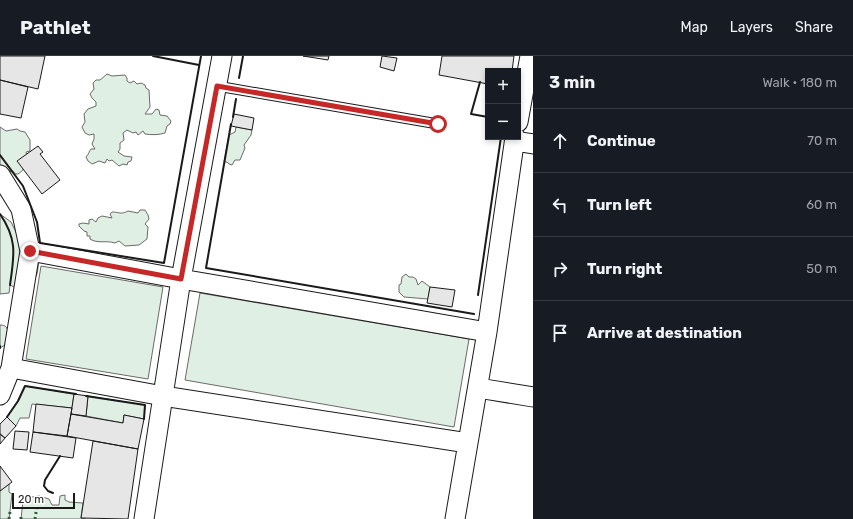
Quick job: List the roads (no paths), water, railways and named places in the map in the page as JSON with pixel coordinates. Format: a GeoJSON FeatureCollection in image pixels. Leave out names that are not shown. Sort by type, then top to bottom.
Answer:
{"type":"FeatureCollection","features":[{"type":"Feature","properties":{"kind":"street"},"geometry":{"type":"LineString","coordinates":[[144,519],[181,279],[222,56]]}},
{"type":"Feature","properties":{"kind":"street"},"geometry":{"type":"LineString","coordinates":[[521,106],[530,56]]}},
{"type":"Feature","properties":{"kind":"street"},"geometry":{"type":"LineString","coordinates":[[455,519],[487,332],[515,140]]}},
{"type":"Feature","properties":{"kind":"street"},"geometry":{"type":"LineString","coordinates":[[519,140],[533,144]]}},
{"type":"Feature","properties":{"kind":"street"},"geometry":{"type":"LineString","coordinates":[[0,175],[21,209],[30,251],[11,368],[0,395]]}},
{"type":"Feature","properties":{"kind":"street"},"geometry":{"type":"LineString","coordinates":[[30,251],[181,279],[487,332]]}},
{"type":"Feature","properties":{"kind":"street"},"geometry":{"type":"LineString","coordinates":[[11,368],[163,396],[468,443]]}},
{"type":"Feature","properties":{"kind":"street"},"geometry":{"type":"LineString","coordinates":[[478,388],[533,397]]}},
{"type":"Feature","properties":{"kind":"lane"},"geometry":{"type":"LineString","coordinates":[[217,86],[438,124]]}}]}
